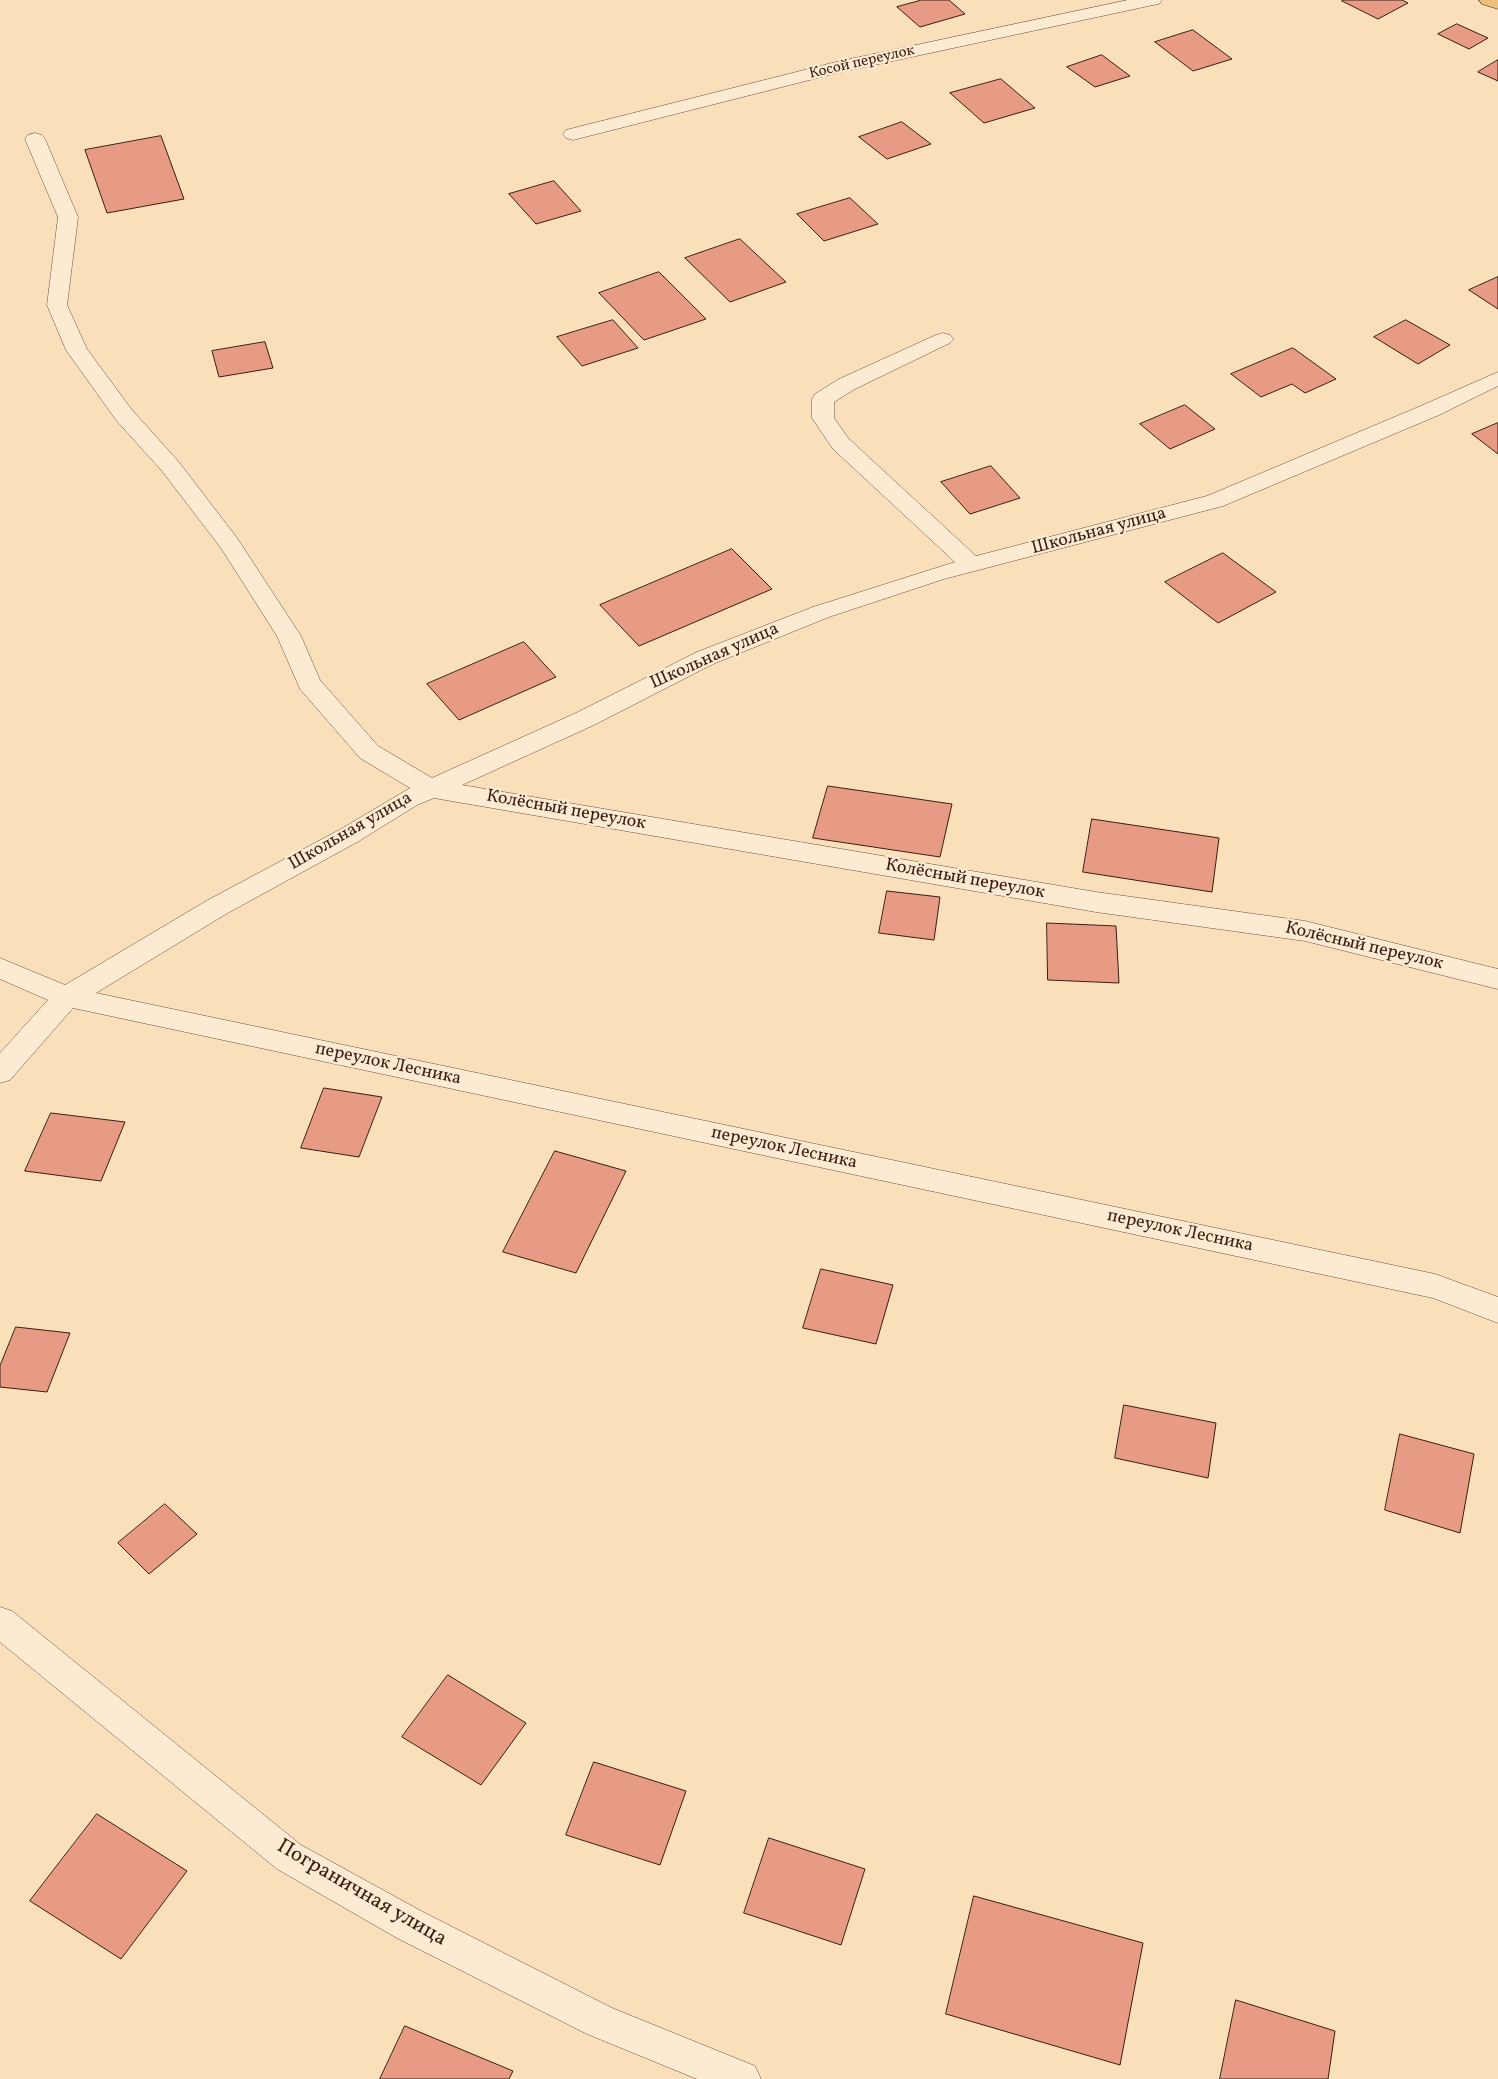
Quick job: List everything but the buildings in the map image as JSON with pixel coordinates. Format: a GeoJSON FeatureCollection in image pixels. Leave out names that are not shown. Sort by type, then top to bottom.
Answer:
{"type":"FeatureCollection","features":[{"type":"Feature","properties":{"kind":"main road"},"geometry":{"type":"LineString","coordinates":[[1488,0],[1498,4]]}},
{"type":"Feature","properties":{"kind":"street","name":"Косой переулок"},"geometry":{"type":"LineString","coordinates":[[573,134],[836,68],[1153,0]]}},
{"type":"Feature","properties":{"kind":"street"},"geometry":{"type":"LineString","coordinates":[[35,139],[68,217],[57,305],[77,350],[124,415],[170,466],[228,543],[289,636],[309,683],[369,752],[430,788]]}},
{"type":"Feature","properties":{"kind":"street"},"geometry":{"type":"LineString","coordinates":[[943,339],[847,384],[823,399],[823,418],[841,444],[972,565]]}},
{"type":"Feature","properties":{"kind":"street","name":"Школьная улица"},"geometry":{"type":"LineString","coordinates":[[0,1072],[67,998],[217,908],[350,835],[408,799],[585,719],[705,658],[821,612],[936,574],[1215,501],[1431,410],[1498,378]]}},
{"type":"Feature","properties":{"kind":"street","name":"Колёсный переулок"},"geometry":{"type":"LineString","coordinates":[[430,788],[1096,902],[1305,931],[1498,979]]}},
{"type":"Feature","properties":{"kind":"street","name":"переулок Лесника"},"geometry":{"type":"LineString","coordinates":[[0,968],[67,998],[1435,1286],[1498,1310]]}},
{"type":"Feature","properties":{"kind":"street","name":"Пограничная улица"},"geometry":{"type":"LineString","coordinates":[[0,1622],[289,1857],[410,1925],[600,2021],[742,2079]]}}]}
